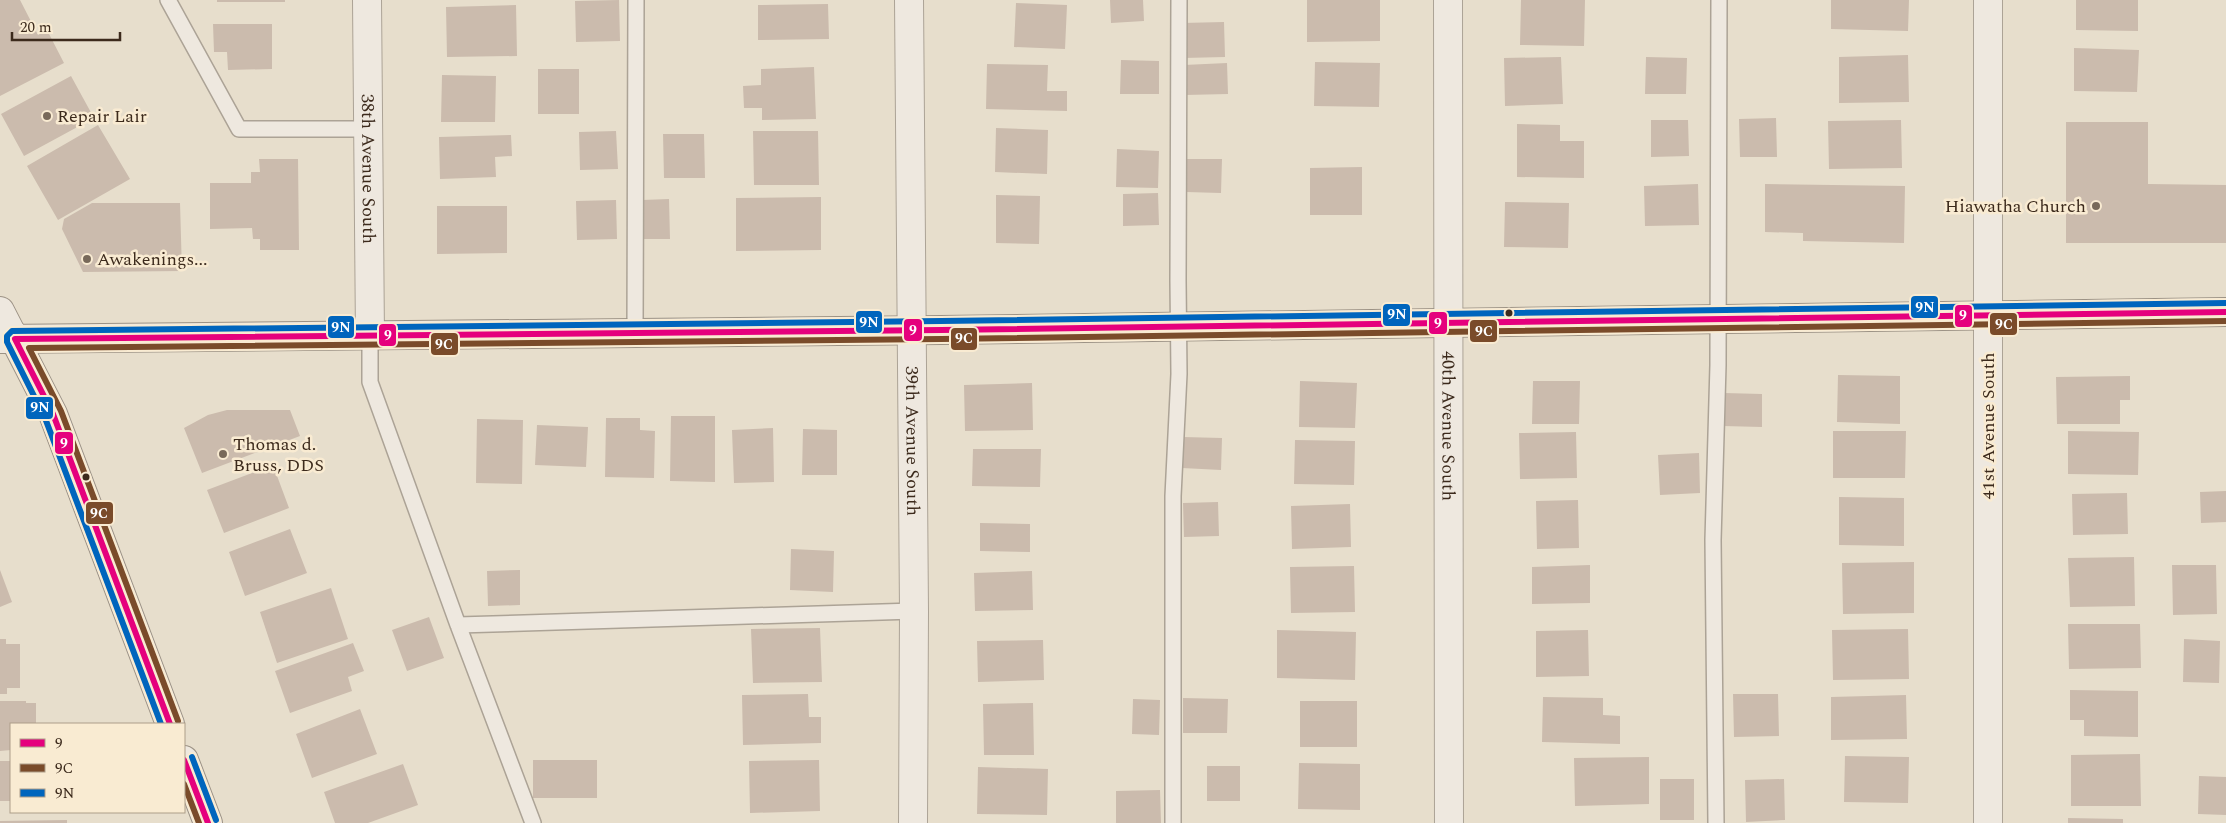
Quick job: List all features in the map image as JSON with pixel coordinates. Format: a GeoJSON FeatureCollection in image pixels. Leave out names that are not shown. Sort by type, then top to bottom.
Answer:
{"type":"FeatureCollection","features":[{"type":"Feature","properties":{"kind":"street","name":"38th Avenue South"},"geometry":{"type":"LineString","coordinates":[[367,0],[370,337]]}},
{"type":"Feature","properties":{"kind":"street","name":"39th Avenue South"},"geometry":{"type":"LineString","coordinates":[[909,0],[914,611],[912,823]]}},
{"type":"Feature","properties":{"kind":"street","name":"40th Avenue South"},"geometry":{"type":"LineString","coordinates":[[1448,0],[1449,823]]}},
{"type":"Feature","properties":{"kind":"street","name":"41st Avenue South"},"geometry":{"type":"LineString","coordinates":[[1988,0],[1988,823]]}},
{"type":"Feature","properties":{"kind":"street"},"geometry":{"type":"LineString","coordinates":[[0,311],[7,339],[53,414],[170,723]]}},
{"type":"Feature","properties":{"kind":"street"},"geometry":{"type":"LineString","coordinates":[[7,339],[370,337],[1449,324],[2226,312]]}},
{"type":"Feature","properties":{"kind":"street"},"geometry":{"type":"LineString","coordinates":[[185,763],[208,823]]}},
{"type":"Feature","properties":{"kind":"lane"},"geometry":{"type":"LineString","coordinates":[[168,0],[239,129],[367,129]]}},
{"type":"Feature","properties":{"kind":"lane"},"geometry":{"type":"LineString","coordinates":[[635,333],[636,0]]}},
{"type":"Feature","properties":{"kind":"lane"},"geometry":{"type":"LineString","coordinates":[[1174,823],[1173,496],[1180,326],[1178,281],[1179,0]]}},
{"type":"Feature","properties":{"kind":"lane"},"geometry":{"type":"LineString","coordinates":[[1716,823],[1713,540],[1718,365],[1719,0]]}},
{"type":"Feature","properties":{"kind":"lane"},"geometry":{"type":"LineString","coordinates":[[370,337],[370,382],[458,625],[533,823]]}},
{"type":"Feature","properties":{"kind":"lane"},"geometry":{"type":"LineString","coordinates":[[458,625],[914,611]]}},
{"type":"Feature","properties":{"kind":"building"},"geometry":{"type":"Polygon","coordinates":[[[0,0],[20,0],[38,35],[47,30],[64,63],[0,96],[0,0]]]}},
{"type":"Feature","properties":{"kind":"building"},"geometry":{"type":"Polygon","coordinates":[[[217,0],[285,0],[285,2],[217,2],[217,0]]]}},
{"type":"Feature","properties":{"kind":"building"},"geometry":{"type":"Polygon","coordinates":[[[619,0],[620,41],[576,42],[575,1],[619,0]]]}},
{"type":"Feature","properties":{"kind":"building"},"geometry":{"type":"Polygon","coordinates":[[[1110,0],[1143,0],[1144,21],[1111,23],[1110,0]]]}},
{"type":"Feature","properties":{"kind":"building"},"geometry":{"type":"Polygon","coordinates":[[[1307,0],[1380,0],[1380,41],[1307,42],[1307,0]]]}},
{"type":"Feature","properties":{"kind":"building"},"geometry":{"type":"Polygon","coordinates":[[[1521,0],[1585,0],[1584,46],[1520,45],[1521,0]]]}},
{"type":"Feature","properties":{"kind":"building"},"geometry":{"type":"Polygon","coordinates":[[[1831,0],[1909,0],[1908,31],[1831,29],[1831,0]]]}},
{"type":"Feature","properties":{"kind":"building"},"geometry":{"type":"Polygon","coordinates":[[[2076,0],[2138,0],[2138,31],[2076,30],[2076,0]]]}},
{"type":"Feature","properties":{"kind":"building"},"geometry":{"type":"Polygon","coordinates":[[[1016,3],[1067,5],[1065,49],[1014,47],[1016,3]]]}},
{"type":"Feature","properties":{"kind":"building"},"geometry":{"type":"Polygon","coordinates":[[[828,4],[829,39],[758,40],[758,5],[828,4]]]}},
{"type":"Feature","properties":{"kind":"building"},"geometry":{"type":"Polygon","coordinates":[[[516,5],[517,56],[447,57],[446,7],[516,5]]]}},
{"type":"Feature","properties":{"kind":"building"},"geometry":{"type":"Polygon","coordinates":[[[1224,22],[1225,57],[1183,58],[1182,23],[1224,22]]]}},
{"type":"Feature","properties":{"kind":"building"},"geometry":{"type":"Polygon","coordinates":[[[213,24],[272,24],[272,69],[228,70],[227,52],[214,52],[213,24]]]}},
{"type":"Feature","properties":{"kind":"building"},"geometry":{"type":"Polygon","coordinates":[[[2074,48],[2139,50],[2137,92],[2074,91],[2074,48]]]}},
{"type":"Feature","properties":{"kind":"building"},"geometry":{"type":"Polygon","coordinates":[[[1908,55],[1909,102],[1839,103],[1839,57],[1908,55]]]}},
{"type":"Feature","properties":{"kind":"building"},"geometry":{"type":"Polygon","coordinates":[[[1561,57],[1563,104],[1505,106],[1504,58],[1561,57]]]}},
{"type":"Feature","properties":{"kind":"building"},"geometry":{"type":"Polygon","coordinates":[[[1646,57],[1687,58],[1686,94],[1645,94],[1646,57]]]}},
{"type":"Feature","properties":{"kind":"building"},"geometry":{"type":"Polygon","coordinates":[[[1121,60],[1159,61],[1159,94],[1120,94],[1121,60]]]}},
{"type":"Feature","properties":{"kind":"building"},"geometry":{"type":"Polygon","coordinates":[[[1315,62],[1380,63],[1379,107],[1314,106],[1315,62]]]}},
{"type":"Feature","properties":{"kind":"building"},"geometry":{"type":"Polygon","coordinates":[[[1227,63],[1228,94],[1185,95],[1184,65],[1227,63]]]}},
{"type":"Feature","properties":{"kind":"building"},"geometry":{"type":"Polygon","coordinates":[[[987,64],[1048,65],[1047,91],[1067,91],[1067,111],[986,109],[987,64]]]}},
{"type":"Feature","properties":{"kind":"building"},"geometry":{"type":"Polygon","coordinates":[[[814,67],[816,119],[762,120],[762,108],[744,108],[743,86],[761,85],[761,69],[814,67]]]}},
{"type":"Feature","properties":{"kind":"building"},"geometry":{"type":"Polygon","coordinates":[[[538,69],[579,69],[579,114],[538,114],[538,69]]]}},
{"type":"Feature","properties":{"kind":"building"},"geometry":{"type":"Polygon","coordinates":[[[442,75],[496,76],[495,122],[441,122],[442,75]]]}},
{"type":"Feature","properties":{"kind":"building","name":"Repair Lair"},"geometry":{"type":"Polygon","coordinates":[[[71,76],[94,118],[24,156],[1,114],[71,76]]]}},
{"type":"Feature","properties":{"kind":"building"},"geometry":{"type":"Polygon","coordinates":[[[1776,118],[1777,157],[1740,157],[1739,119],[1776,118]]]}},
{"type":"Feature","properties":{"kind":"building"},"geometry":{"type":"Polygon","coordinates":[[[1651,120],[1688,120],[1689,156],[1651,157],[1651,120]]]}},
{"type":"Feature","properties":{"kind":"building"},"geometry":{"type":"Polygon","coordinates":[[[1901,120],[1902,168],[1829,169],[1828,121],[1901,120]]]}},
{"type":"Feature","properties":{"kind":"building"},"geometry":{"type":"Polygon","coordinates":[[[2066,122],[2148,122],[2148,184],[2226,185],[2226,243],[2066,243],[2066,122]]]}},
{"type":"Feature","properties":{"kind":"building"},"geometry":{"type":"Polygon","coordinates":[[[1517,124],[1560,125],[1560,141],[1584,141],[1584,178],[1517,177],[1517,124]]]}},
{"type":"Feature","properties":{"kind":"building"},"geometry":{"type":"Polygon","coordinates":[[[98,125],[130,179],[58,220],[27,166],[98,125]]]}},
{"type":"Feature","properties":{"kind":"building"},"geometry":{"type":"Polygon","coordinates":[[[996,128],[1048,130],[1047,174],[995,172],[996,128]]]}},
{"type":"Feature","properties":{"kind":"building"},"geometry":{"type":"Polygon","coordinates":[[[616,131],[618,169],[580,170],[579,132],[616,131]]]}},
{"type":"Feature","properties":{"kind":"building"},"geometry":{"type":"Polygon","coordinates":[[[753,131],[818,131],[819,185],[754,185],[753,131]]]}},
{"type":"Feature","properties":{"kind":"building"},"geometry":{"type":"Polygon","coordinates":[[[663,134],[704,134],[705,178],[664,178],[663,134]]]}},
{"type":"Feature","properties":{"kind":"building"},"geometry":{"type":"Polygon","coordinates":[[[511,135],[512,156],[495,157],[496,177],[440,179],[439,137],[511,135]]]}},
{"type":"Feature","properties":{"kind":"building"},"geometry":{"type":"Polygon","coordinates":[[[1117,149],[1159,151],[1158,188],[1116,187],[1117,149]]]}},
{"type":"Feature","properties":{"kind":"building"},"geometry":{"type":"Polygon","coordinates":[[[259,159],[298,159],[299,250],[260,250],[260,239],[253,239],[252,228],[210,229],[210,183],[251,183],[251,172],[260,172],[259,159]]]}},
{"type":"Feature","properties":{"kind":"building"},"geometry":{"type":"Polygon","coordinates":[[[1186,159],[1222,159],[1221,193],[1186,192],[1186,159]]]}},
{"type":"Feature","properties":{"kind":"building"},"geometry":{"type":"Polygon","coordinates":[[[1362,167],[1362,215],[1310,215],[1310,168],[1362,167]]]}},
{"type":"Feature","properties":{"kind":"building"},"geometry":{"type":"Polygon","coordinates":[[[1698,184],[1699,225],[1645,226],[1644,186],[1698,184]]]}},
{"type":"Feature","properties":{"kind":"building"},"geometry":{"type":"Polygon","coordinates":[[[1765,184],[1905,186],[1904,243],[1803,241],[1803,233],[1765,232],[1765,184]]]}},
{"type":"Feature","properties":{"kind":"building"},"geometry":{"type":"Polygon","coordinates":[[[1158,193],[1159,225],[1123,226],[1123,194],[1158,193]]]}},
{"type":"Feature","properties":{"kind":"building"},"geometry":{"type":"Polygon","coordinates":[[[996,195],[1040,196],[1039,244],[996,243],[996,195]]]}},
{"type":"Feature","properties":{"kind":"building"},"geometry":{"type":"Polygon","coordinates":[[[821,197],[821,250],[736,251],[736,198],[821,197]]]}},
{"type":"Feature","properties":{"kind":"building"},"geometry":{"type":"Polygon","coordinates":[[[669,199],[670,239],[643,239],[642,200],[669,199]]]}},
{"type":"Feature","properties":{"kind":"building"},"geometry":{"type":"Polygon","coordinates":[[[616,200],[617,239],[577,240],[576,201],[616,200]]]}},
{"type":"Feature","properties":{"kind":"building"},"geometry":{"type":"Polygon","coordinates":[[[1505,202],[1569,203],[1568,248],[1504,247],[1505,202]]]}},
{"type":"Feature","properties":{"kind":"building"},"geometry":{"type":"Polygon","coordinates":[[[92,203],[180,203],[182,271],[83,272],[62,229],[64,219],[92,203]]]}},
{"type":"Feature","properties":{"kind":"building"},"geometry":{"type":"Polygon","coordinates":[[[437,206],[507,206],[507,253],[437,254],[437,206]]]}},
{"type":"Feature","properties":{"kind":"building"},"geometry":{"type":"Polygon","coordinates":[[[1838,375],[1900,376],[1900,424],[1837,422],[1838,375]]]}},
{"type":"Feature","properties":{"kind":"building"},"geometry":{"type":"Polygon","coordinates":[[[2130,376],[2130,400],[2120,400],[2120,424],[2057,424],[2056,377],[2130,376]]]}},
{"type":"Feature","properties":{"kind":"building"},"geometry":{"type":"Polygon","coordinates":[[[1300,381],[1357,383],[1355,428],[1299,427],[1300,381]]]}},
{"type":"Feature","properties":{"kind":"building"},"geometry":{"type":"Polygon","coordinates":[[[1533,381],[1580,381],[1579,424],[1532,424],[1533,381]]]}},
{"type":"Feature","properties":{"kind":"building"},"geometry":{"type":"Polygon","coordinates":[[[1032,383],[1033,430],[965,431],[964,385],[1032,383]]]}},
{"type":"Feature","properties":{"kind":"building"},"geometry":{"type":"Polygon","coordinates":[[[1724,393],[1762,394],[1762,427],[1723,426],[1724,393]]]}},
{"type":"Feature","properties":{"kind":"building","name":"Thomas d. Bruss, DDS"},"geometry":{"type":"Polygon","coordinates":[[[227,410],[290,410],[300,436],[202,473],[184,428],[208,415],[227,410]]]}},
{"type":"Feature","properties":{"kind":"building"},"geometry":{"type":"Polygon","coordinates":[[[671,416],[715,416],[715,482],[670,481],[671,416]]]}},
{"type":"Feature","properties":{"kind":"building"},"geometry":{"type":"Polygon","coordinates":[[[606,418],[640,418],[640,430],[655,431],[654,478],[605,477],[606,418]]]}},
{"type":"Feature","properties":{"kind":"building"},"geometry":{"type":"Polygon","coordinates":[[[477,419],[523,420],[522,484],[476,483],[477,419]]]}},
{"type":"Feature","properties":{"kind":"building"},"geometry":{"type":"Polygon","coordinates":[[[537,425],[588,427],[586,467],[535,465],[537,425]]]}},
{"type":"Feature","properties":{"kind":"building"},"geometry":{"type":"Polygon","coordinates":[[[773,428],[774,482],[734,483],[732,430],[773,428]]]}},
{"type":"Feature","properties":{"kind":"building"},"geometry":{"type":"Polygon","coordinates":[[[803,429],[837,430],[837,475],[802,475],[803,429]]]}},
{"type":"Feature","properties":{"kind":"building"},"geometry":{"type":"Polygon","coordinates":[[[1833,431],[1906,431],[1905,478],[1833,478],[1833,431]]]}},
{"type":"Feature","properties":{"kind":"building"},"geometry":{"type":"Polygon","coordinates":[[[2068,431],[2139,432],[2138,475],[2068,474],[2068,431]]]}},
{"type":"Feature","properties":{"kind":"building"},"geometry":{"type":"Polygon","coordinates":[[[1576,432],[1577,478],[1520,479],[1519,433],[1576,432]]]}},
{"type":"Feature","properties":{"kind":"building"},"geometry":{"type":"Polygon","coordinates":[[[1183,437],[1222,438],[1221,470],[1182,468],[1183,437]]]}},
{"type":"Feature","properties":{"kind":"building"},"geometry":{"type":"Polygon","coordinates":[[[1295,440],[1355,441],[1354,485],[1294,484],[1295,440]]]}},
{"type":"Feature","properties":{"kind":"building"},"geometry":{"type":"Polygon","coordinates":[[[973,449],[1041,449],[1040,487],[972,486],[973,449]]]}},
{"type":"Feature","properties":{"kind":"building"},"geometry":{"type":"Polygon","coordinates":[[[1699,453],[1700,493],[1660,495],[1658,455],[1699,453]]]}},
{"type":"Feature","properties":{"kind":"building"},"geometry":{"type":"Polygon","coordinates":[[[273,465],[289,508],[224,533],[207,490],[273,465]]]}},
{"type":"Feature","properties":{"kind":"building"},"geometry":{"type":"Polygon","coordinates":[[[2226,491],[2226,522],[2201,523],[2200,492],[2226,491]]]}},
{"type":"Feature","properties":{"kind":"building"},"geometry":{"type":"Polygon","coordinates":[[[2127,493],[2128,534],[2073,535],[2072,494],[2127,493]]]}},
{"type":"Feature","properties":{"kind":"building"},"geometry":{"type":"Polygon","coordinates":[[[1839,497],[1904,498],[1904,546],[1839,545],[1839,497]]]}},
{"type":"Feature","properties":{"kind":"building"},"geometry":{"type":"Polygon","coordinates":[[[1578,500],[1579,548],[1537,549],[1536,501],[1578,500]]]}},
{"type":"Feature","properties":{"kind":"building"},"geometry":{"type":"Polygon","coordinates":[[[1218,502],[1219,536],[1184,537],[1183,503],[1218,502]]]}},
{"type":"Feature","properties":{"kind":"building"},"geometry":{"type":"Polygon","coordinates":[[[1350,504],[1351,547],[1292,549],[1291,506],[1350,504]]]}},
{"type":"Feature","properties":{"kind":"building"},"geometry":{"type":"Polygon","coordinates":[[[980,523],[1030,524],[1030,552],[980,551],[980,523]]]}},
{"type":"Feature","properties":{"kind":"building"},"geometry":{"type":"Polygon","coordinates":[[[290,529],[307,573],[245,596],[229,552],[290,529]]]}},
{"type":"Feature","properties":{"kind":"building"},"geometry":{"type":"Polygon","coordinates":[[[791,549],[834,551],[833,592],[790,590],[791,549]]]}},
{"type":"Feature","properties":{"kind":"building"},"geometry":{"type":"Polygon","coordinates":[[[2134,557],[2135,606],[2070,607],[2068,558],[2134,557]]]}},
{"type":"Feature","properties":{"kind":"building"},"geometry":{"type":"Polygon","coordinates":[[[1914,562],[1914,613],[1843,614],[1842,563],[1914,562]]]}},
{"type":"Feature","properties":{"kind":"building"},"geometry":{"type":"Polygon","coordinates":[[[1590,565],[1590,603],[1532,604],[1532,567],[1590,565]]]}},
{"type":"Feature","properties":{"kind":"building"},"geometry":{"type":"Polygon","coordinates":[[[2172,565],[2216,565],[2217,614],[2173,615],[2172,565]]]}},
{"type":"Feature","properties":{"kind":"building"},"geometry":{"type":"Polygon","coordinates":[[[1354,566],[1355,612],[1291,613],[1290,567],[1354,566]]]}},
{"type":"Feature","properties":{"kind":"building"},"geometry":{"type":"Polygon","coordinates":[[[0,570],[12,602],[0,607],[0,570]]]}},
{"type":"Feature","properties":{"kind":"building"},"geometry":{"type":"Polygon","coordinates":[[[520,570],[520,605],[488,606],[487,571],[520,570]]]}},
{"type":"Feature","properties":{"kind":"building"},"geometry":{"type":"Polygon","coordinates":[[[1032,571],[1033,610],[975,611],[974,573],[1032,571]]]}},
{"type":"Feature","properties":{"kind":"building"},"geometry":{"type":"Polygon","coordinates":[[[331,588],[348,639],[277,663],[260,612],[331,588]]]}},
{"type":"Feature","properties":{"kind":"building"},"geometry":{"type":"Polygon","coordinates":[[[429,617],[444,658],[407,671],[392,630],[429,617]]]}},
{"type":"Feature","properties":{"kind":"building"},"geometry":{"type":"Polygon","coordinates":[[[2068,624],[2140,624],[2141,668],[2069,669],[2068,624]]]}},
{"type":"Feature","properties":{"kind":"building"},"geometry":{"type":"Polygon","coordinates":[[[820,628],[822,682],[753,683],[751,629],[820,628]]]}},
{"type":"Feature","properties":{"kind":"building"},"geometry":{"type":"Polygon","coordinates":[[[1908,629],[1909,679],[1833,680],[1832,630],[1908,629]]]}},
{"type":"Feature","properties":{"kind":"building"},"geometry":{"type":"Polygon","coordinates":[[[1277,630],[1356,632],[1355,680],[1277,678],[1277,630]]]}},
{"type":"Feature","properties":{"kind":"building"},"geometry":{"type":"Polygon","coordinates":[[[1588,630],[1589,676],[1536,677],[1536,631],[1588,630]]]}},
{"type":"Feature","properties":{"kind":"building"},"geometry":{"type":"Polygon","coordinates":[[[0,639],[6,639],[6,644],[20,644],[20,688],[7,688],[7,694],[0,694],[0,639]]]}},
{"type":"Feature","properties":{"kind":"building"},"geometry":{"type":"Polygon","coordinates":[[[2184,639],[2220,641],[2219,683],[2183,682],[2184,639]]]}},
{"type":"Feature","properties":{"kind":"building"},"geometry":{"type":"Polygon","coordinates":[[[1043,640],[1044,680],[978,682],[977,641],[1043,640]]]}},
{"type":"Feature","properties":{"kind":"building"},"geometry":{"type":"Polygon","coordinates":[[[353,643],[364,671],[348,677],[352,691],[290,713],[275,671],[353,643]]]}},
{"type":"Feature","properties":{"kind":"building"},"geometry":{"type":"Polygon","coordinates":[[[2070,690],[2138,691],[2138,737],[2084,736],[2084,720],[2070,720],[2070,690]]]}},
{"type":"Feature","properties":{"kind":"building"},"geometry":{"type":"Polygon","coordinates":[[[808,694],[809,717],[821,717],[821,743],[743,745],[742,695],[808,694]]]}},
{"type":"Feature","properties":{"kind":"building"},"geometry":{"type":"Polygon","coordinates":[[[1733,694],[1778,694],[1779,736],[1734,737],[1733,694]]]}},
{"type":"Feature","properties":{"kind":"building"},"geometry":{"type":"Polygon","coordinates":[[[1906,695],[1907,739],[1831,740],[1831,697],[1906,695]]]}},
{"type":"Feature","properties":{"kind":"building"},"geometry":{"type":"Polygon","coordinates":[[[1543,697],[1603,698],[1603,715],[1620,716],[1620,744],[1542,742],[1543,697]]]}},
{"type":"Feature","properties":{"kind":"building"},"geometry":{"type":"Polygon","coordinates":[[[1183,698],[1228,699],[1227,733],[1183,733],[1183,698]]]}},
{"type":"Feature","properties":{"kind":"building"},"geometry":{"type":"Polygon","coordinates":[[[1133,699],[1160,700],[1159,735],[1132,734],[1133,699]]]}},
{"type":"Feature","properties":{"kind":"building"},"geometry":{"type":"Polygon","coordinates":[[[0,701],[36,703],[36,723],[10,723],[10,750],[0,751],[0,701]]]}},
{"type":"Feature","properties":{"kind":"building"},"geometry":{"type":"Polygon","coordinates":[[[1300,701],[1357,701],[1357,747],[1300,747],[1300,701]]]}},
{"type":"Feature","properties":{"kind":"building"},"geometry":{"type":"Polygon","coordinates":[[[1033,703],[1034,755],[984,755],[983,704],[1033,703]]]}},
{"type":"Feature","properties":{"kind":"building"},"geometry":{"type":"Polygon","coordinates":[[[360,709],[377,754],[312,778],[296,734],[360,709]]]}},
{"type":"Feature","properties":{"kind":"building"},"geometry":{"type":"Polygon","coordinates":[[[2140,754],[2141,806],[2071,806],[2071,755],[2140,754]]]}},
{"type":"Feature","properties":{"kind":"building"},"geometry":{"type":"Polygon","coordinates":[[[1845,756],[1909,757],[1908,803],[1844,802],[1845,756]]]}},
{"type":"Feature","properties":{"kind":"building"},"geometry":{"type":"Polygon","coordinates":[[[1649,757],[1649,804],[1575,806],[1574,758],[1649,757]]]}},
{"type":"Feature","properties":{"kind":"building"},"geometry":{"type":"Polygon","coordinates":[[[533,760],[597,760],[597,798],[533,798],[533,760]]]}},
{"type":"Feature","properties":{"kind":"building"},"geometry":{"type":"Polygon","coordinates":[[[819,760],[820,811],[750,813],[749,761],[819,760]]]}},
{"type":"Feature","properties":{"kind":"building"},"geometry":{"type":"Polygon","coordinates":[[[0,761],[10,761],[10,801],[0,801],[0,761]]]}},
{"type":"Feature","properties":{"kind":"building"},"geometry":{"type":"Polygon","coordinates":[[[1299,763],[1360,764],[1360,810],[1298,809],[1299,763]]]}},
{"type":"Feature","properties":{"kind":"building"},"geometry":{"type":"Polygon","coordinates":[[[403,764],[418,805],[368,823],[335,823],[324,792],[403,764]]]}},
{"type":"Feature","properties":{"kind":"building"},"geometry":{"type":"Polygon","coordinates":[[[1207,766],[1240,766],[1240,801],[1207,801],[1207,766]]]}},
{"type":"Feature","properties":{"kind":"building"},"geometry":{"type":"Polygon","coordinates":[[[978,767],[1048,769],[1047,815],[977,814],[978,767]]]}},
{"type":"Feature","properties":{"kind":"building"},"geometry":{"type":"Polygon","coordinates":[[[2199,776],[2226,777],[2226,815],[2198,814],[2199,776]]]}},
{"type":"Feature","properties":{"kind":"building"},"geometry":{"type":"Polygon","coordinates":[[[1660,779],[1694,779],[1694,820],[1660,820],[1660,779]]]}},
{"type":"Feature","properties":{"kind":"building"},"geometry":{"type":"Polygon","coordinates":[[[1784,779],[1785,820],[1746,822],[1745,780],[1784,779]]]}},
{"type":"Feature","properties":{"kind":"building"},"geometry":{"type":"Polygon","coordinates":[[[1160,790],[1161,823],[1116,823],[1116,791],[1160,790]]]}},
{"type":"Feature","properties":{"kind":"building"},"geometry":{"type":"Polygon","coordinates":[[[2068,818],[2123,819],[2123,823],[2068,823],[2068,818]]]}},
{"type":"Feature","properties":{"kind":"building"},"geometry":{"type":"Polygon","coordinates":[[[67,820],[67,823],[0,823],[0,821],[67,820]]]}},
{"type":"Feature","properties":{"kind":"transit line","name":"9N"},"geometry":{"type":"LineString","coordinates":[[161,723],[45,418],[7,342],[7,336],[12,331],[941,321],[2226,303]]}},
{"type":"Feature","properties":{"kind":"transit line","name":"9"},"geometry":{"type":"LineString","coordinates":[[170,723],[53,414],[15,339],[941,330],[2226,312]]}},
{"type":"Feature","properties":{"kind":"transit line","name":"9C"},"geometry":{"type":"LineString","coordinates":[[178,721],[61,411],[29,348],[941,339],[2226,321]]}},
{"type":"Feature","properties":{"kind":"transit line","name":"9N"},"geometry":{"type":"LineString","coordinates":[[192,757],[216,820]]}},
{"type":"Feature","properties":{"kind":"transit line","name":"9"},"geometry":{"type":"LineString","coordinates":[[185,763],[208,823]]}},
{"type":"Feature","properties":{"kind":"transit line","name":"9C"},"geometry":{"type":"LineString","coordinates":[[185,787],[199,823]]}},
{"type":"Feature","properties":{"kind":"place","name":"Repair Lair"},"geometry":{"type":"Point","coordinates":[47,116]}},
{"type":"Feature","properties":{"kind":"place","name":"Hiawatha Church"},"geometry":{"type":"Point","coordinates":[2096,206]}},
{"type":"Feature","properties":{"kind":"place","name":"Awakenings..."},"geometry":{"type":"Point","coordinates":[87,259]}},
{"type":"Feature","properties":{"kind":"place","name":"Thomas d. Bruss, DDS"},"geometry":{"type":"Point","coordinates":[223,454]}}]}
